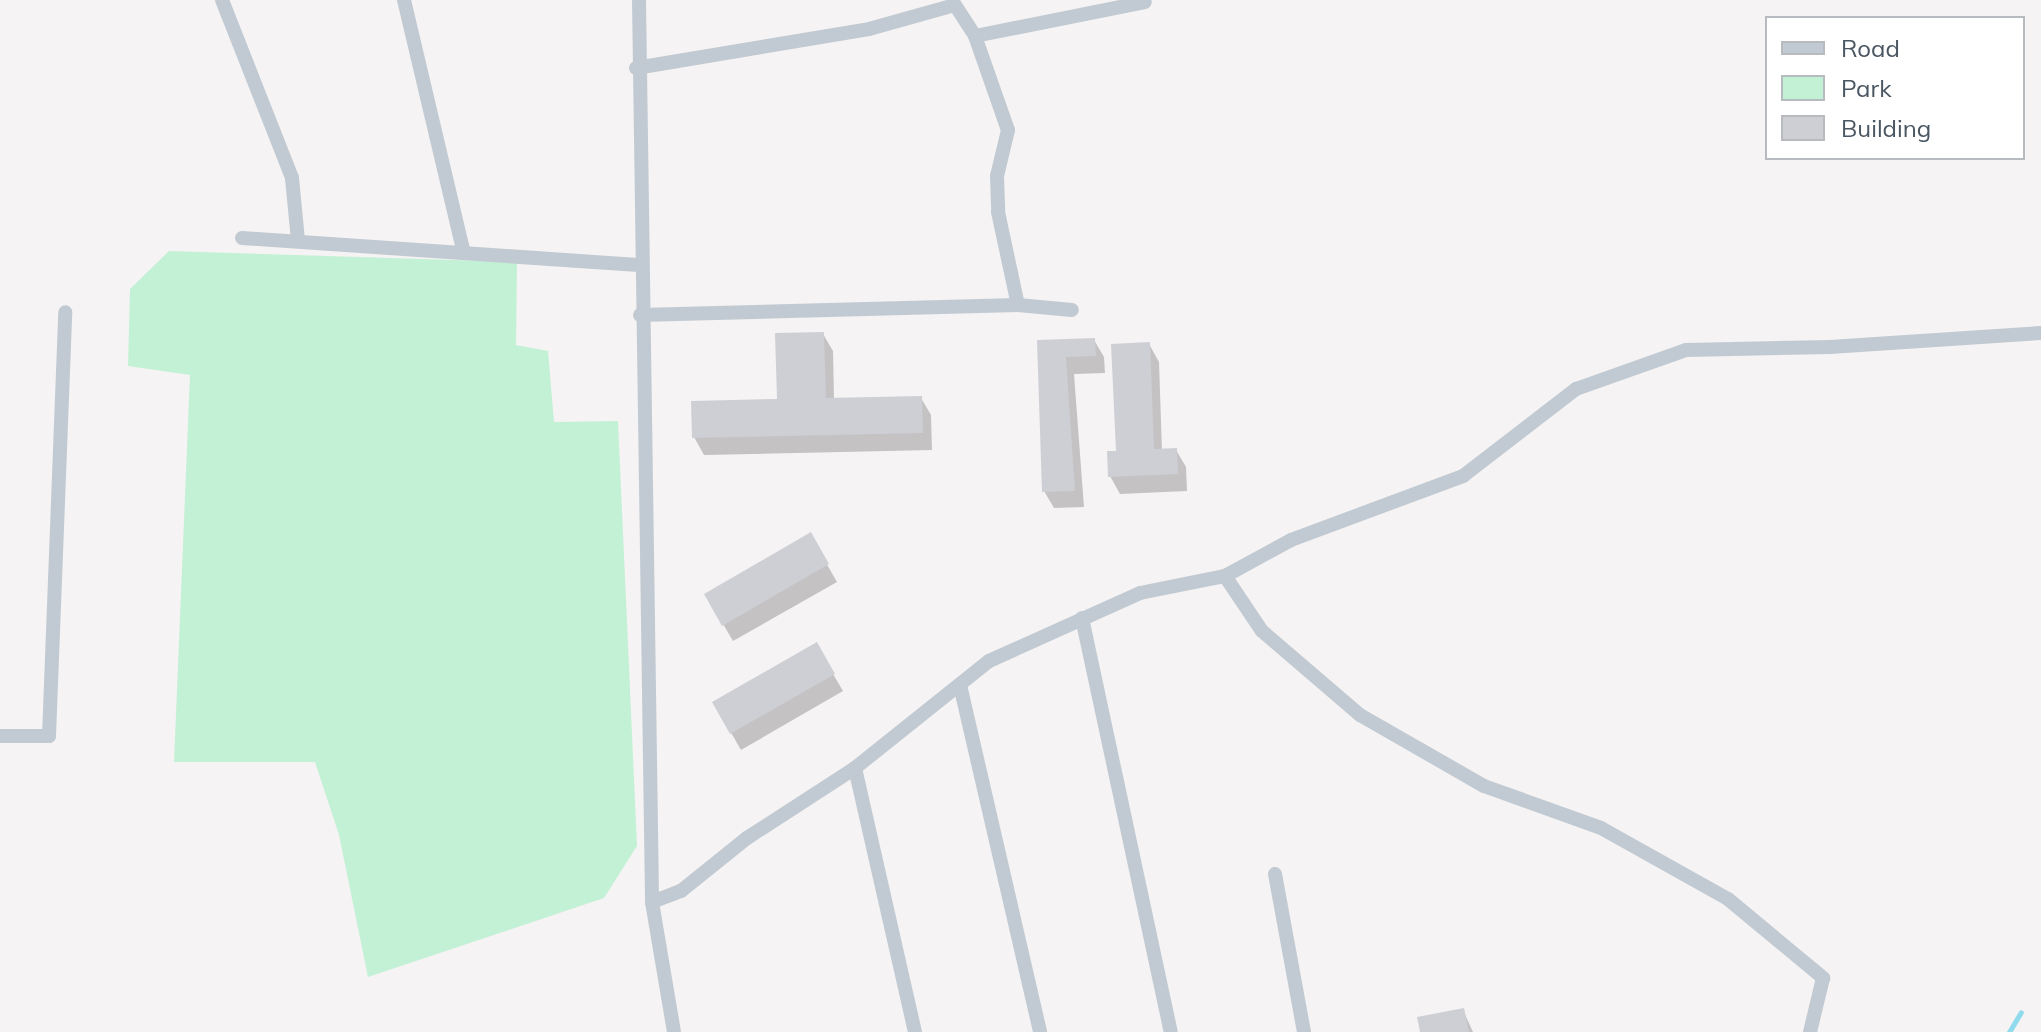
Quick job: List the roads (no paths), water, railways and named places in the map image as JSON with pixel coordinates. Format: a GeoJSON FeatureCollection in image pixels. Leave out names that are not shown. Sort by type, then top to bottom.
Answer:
{"type":"FeatureCollection","features":[{"type":"Feature","properties":{"kind":"street"},"geometry":{"type":"LineString","coordinates":[[222,0],[292,178],[298,240]]}},
{"type":"Feature","properties":{"kind":"street"},"geometry":{"type":"LineString","coordinates":[[404,0],[463,249]]}},
{"type":"Feature","properties":{"kind":"street"},"geometry":{"type":"LineString","coordinates":[[639,0],[636,68],[652,902],[674,1032]]}},
{"type":"Feature","properties":{"kind":"street"},"geometry":{"type":"LineString","coordinates":[[636,68],[869,29],[954,2],[975,36],[1008,130],[997,176],[998,212],[1018,305]]}},
{"type":"Feature","properties":{"kind":"street"},"geometry":{"type":"LineString","coordinates":[[975,36],[1145,2]]}},
{"type":"Feature","properties":{"kind":"street"},"geometry":{"type":"LineString","coordinates":[[242,238],[463,249],[642,265]]}},
{"type":"Feature","properties":{"kind":"street"},"geometry":{"type":"LineString","coordinates":[[640,315],[1018,305],[1072,310]]}},
{"type":"Feature","properties":{"kind":"street"},"geometry":{"type":"LineString","coordinates":[[0,736],[49,736],[65,312]]}},
{"type":"Feature","properties":{"kind":"street"},"geometry":{"type":"LineString","coordinates":[[652,902],[681,891],[747,838],[855,768],[989,661],[1140,593],[1225,576],[1291,540],[1463,476],[1576,389],[1686,350],[1830,347],[2041,333]]}},
{"type":"Feature","properties":{"kind":"street"},"geometry":{"type":"LineString","coordinates":[[1225,576],[1262,631],[1360,715],[1484,786],[1601,828],[1728,899],[1823,978],[1810,1032]]}},
{"type":"Feature","properties":{"kind":"street"},"geometry":{"type":"LineString","coordinates":[[1082,618],[1171,1032]]}},
{"type":"Feature","properties":{"kind":"street"},"geometry":{"type":"LineString","coordinates":[[960,685],[1040,1032]]}},
{"type":"Feature","properties":{"kind":"street"},"geometry":{"type":"LineString","coordinates":[[855,768],[915,1032]]}},
{"type":"Feature","properties":{"kind":"street"},"geometry":{"type":"LineString","coordinates":[[1275,874],[1304,1032]]}},
{"type":"Feature","properties":{"kind":"waterway"},"geometry":{"type":"LineString","coordinates":[[2009,1032],[2021,1012]]}}]}
